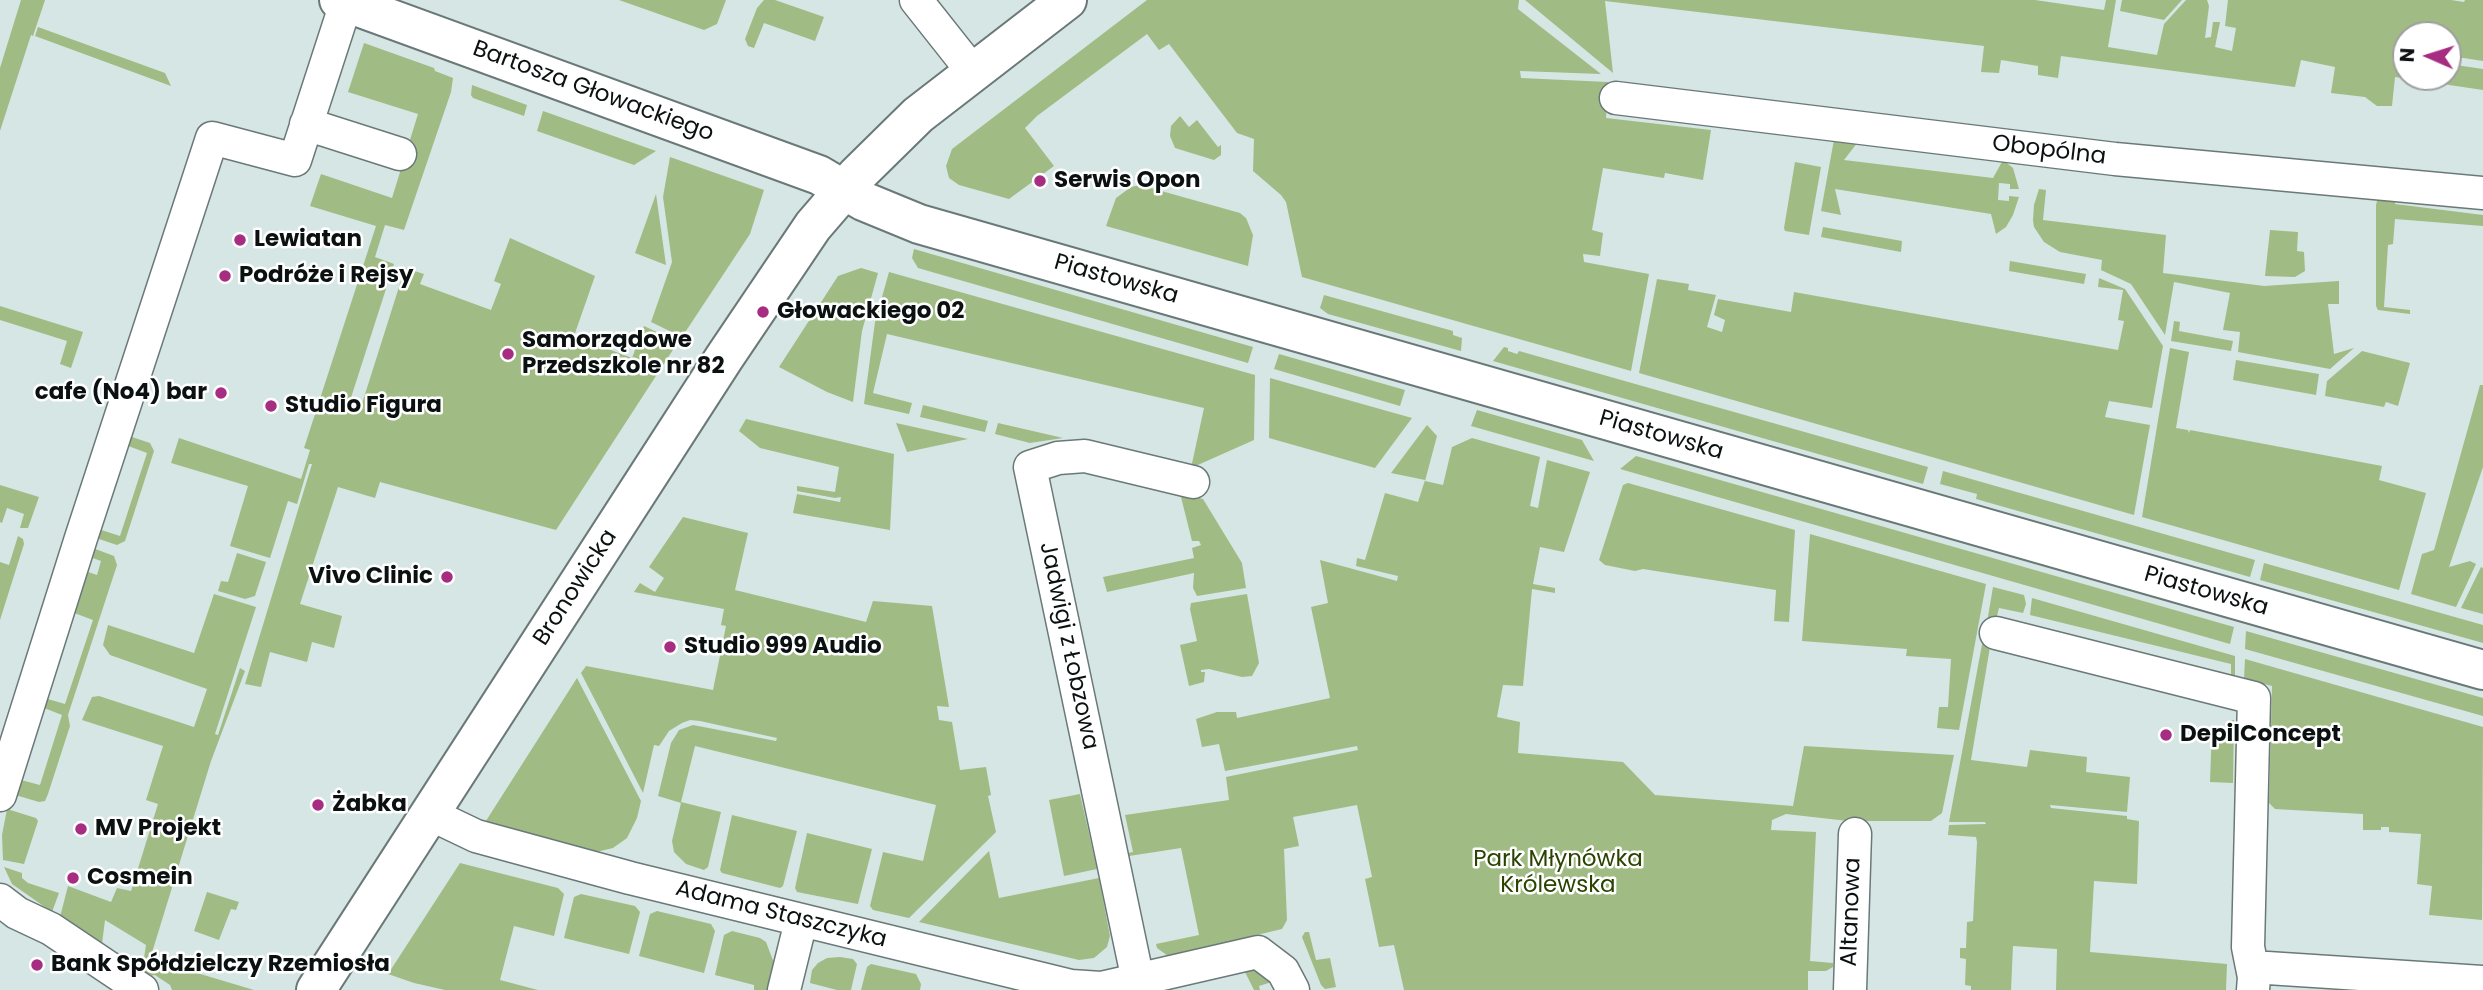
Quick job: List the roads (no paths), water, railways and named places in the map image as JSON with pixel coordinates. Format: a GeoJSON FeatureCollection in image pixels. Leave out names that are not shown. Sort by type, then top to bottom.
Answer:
{"type":"FeatureCollection","features":[{"type":"Feature","properties":{"kind":"street"},"geometry":{"type":"LineString","coordinates":[[916,0],[973,72]]}},
{"type":"Feature","properties":{"kind":"street","name":"Bronowicka"},"geometry":{"type":"LineString","coordinates":[[316,990],[793,254],[843,190],[908,124],[1067,0]]}},
{"type":"Feature","properties":{"kind":"street"},"geometry":{"type":"LineString","coordinates":[[0,795],[212,138],[295,160],[343,1]]}},
{"type":"Feature","properties":{"kind":"street","name":"Bartosza Głowackiego"},"geometry":{"type":"LineString","coordinates":[[343,1],[783,161],[819,175],[843,190]]}},
{"type":"Feature","properties":{"kind":"street","name":"Obopólna"},"geometry":{"type":"LineString","coordinates":[[1616,98],[2115,159],[2483,193]]}},
{"type":"Feature","properties":{"kind":"street"},"geometry":{"type":"LineString","coordinates":[[306,124],[400,154]]}},
{"type":"Feature","properties":{"kind":"street","name":"Piastowska"},"geometry":{"type":"LineString","coordinates":[[843,190],[887,212],[919,224],[2483,670]]}},
{"type":"Feature","properties":{"kind":"street","name":"Jadwigi z Łobzowa"},"geometry":{"type":"LineString","coordinates":[[1139,985],[1030,467],[1075,455],[1193,482]]}},
{"type":"Feature","properties":{"kind":"street"},"geometry":{"type":"LineString","coordinates":[[1996,633],[2254,698],[2248,947],[2253,978],[2483,982]]}},
{"type":"Feature","properties":{"kind":"street","name":"Adama Staszczyka"},"geometry":{"type":"LineString","coordinates":[[430,814],[476,836],[1078,988],[1139,985],[1258,952],[1283,971],[1293,990]]}},
{"type":"Feature","properties":{"kind":"street","name":"Altanowa"},"geometry":{"type":"LineString","coordinates":[[1850,990],[1855,834]]}},
{"type":"Feature","properties":{"kind":"street"},"geometry":{"type":"LineString","coordinates":[[0,900],[18,913],[51,929],[142,990]]}},
{"type":"Feature","properties":{"kind":"street"},"geometry":{"type":"LineString","coordinates":[[785,990],[801,920]]}},
{"type":"Feature","properties":{"kind":"place","name":"Serwis Opon"},"geometry":{"type":"Point","coordinates":[1040,181]}},
{"type":"Feature","properties":{"kind":"place","name":"Lewiatan"},"geometry":{"type":"Point","coordinates":[240,240]}},
{"type":"Feature","properties":{"kind":"place","name":"Podróże i Rejsy"},"geometry":{"type":"Point","coordinates":[225,276]}},
{"type":"Feature","properties":{"kind":"place","name":"Głowackiego 02"},"geometry":{"type":"Point","coordinates":[763,312]}},
{"type":"Feature","properties":{"kind":"place","name":"Samorządowe Przedszkole nr 82"},"geometry":{"type":"Point","coordinates":[508,354]}},
{"type":"Feature","properties":{"kind":"place","name":"cafe (No4) bar"},"geometry":{"type":"Point","coordinates":[221,393]}},
{"type":"Feature","properties":{"kind":"place","name":"Studio Figura"},"geometry":{"type":"Point","coordinates":[271,406]}},
{"type":"Feature","properties":{"kind":"place","name":"Vivo Clinic"},"geometry":{"type":"Point","coordinates":[447,577]}},
{"type":"Feature","properties":{"kind":"place","name":"Studio 999 Audio"},"geometry":{"type":"Point","coordinates":[670,647]}},
{"type":"Feature","properties":{"kind":"place","name":"DepilConcept"},"geometry":{"type":"Point","coordinates":[2166,735]}},
{"type":"Feature","properties":{"kind":"place","name":"Żabka"},"geometry":{"type":"Point","coordinates":[318,805]}},
{"type":"Feature","properties":{"kind":"place","name":"MV Projekt"},"geometry":{"type":"Point","coordinates":[81,829]}},
{"type":"Feature","properties":{"kind":"place","name":"Cosmein"},"geometry":{"type":"Point","coordinates":[73,878]}},
{"type":"Feature","properties":{"kind":"place","name":"Bank Spółdzielczy Rzemiosła"},"geometry":{"type":"Point","coordinates":[37,965]}},
{"type":"Feature","properties":{"kind":"park label","name":"Park Młynówka Królewska"},"geometry":{"type":"Point","coordinates":[1558,873]}}]}
